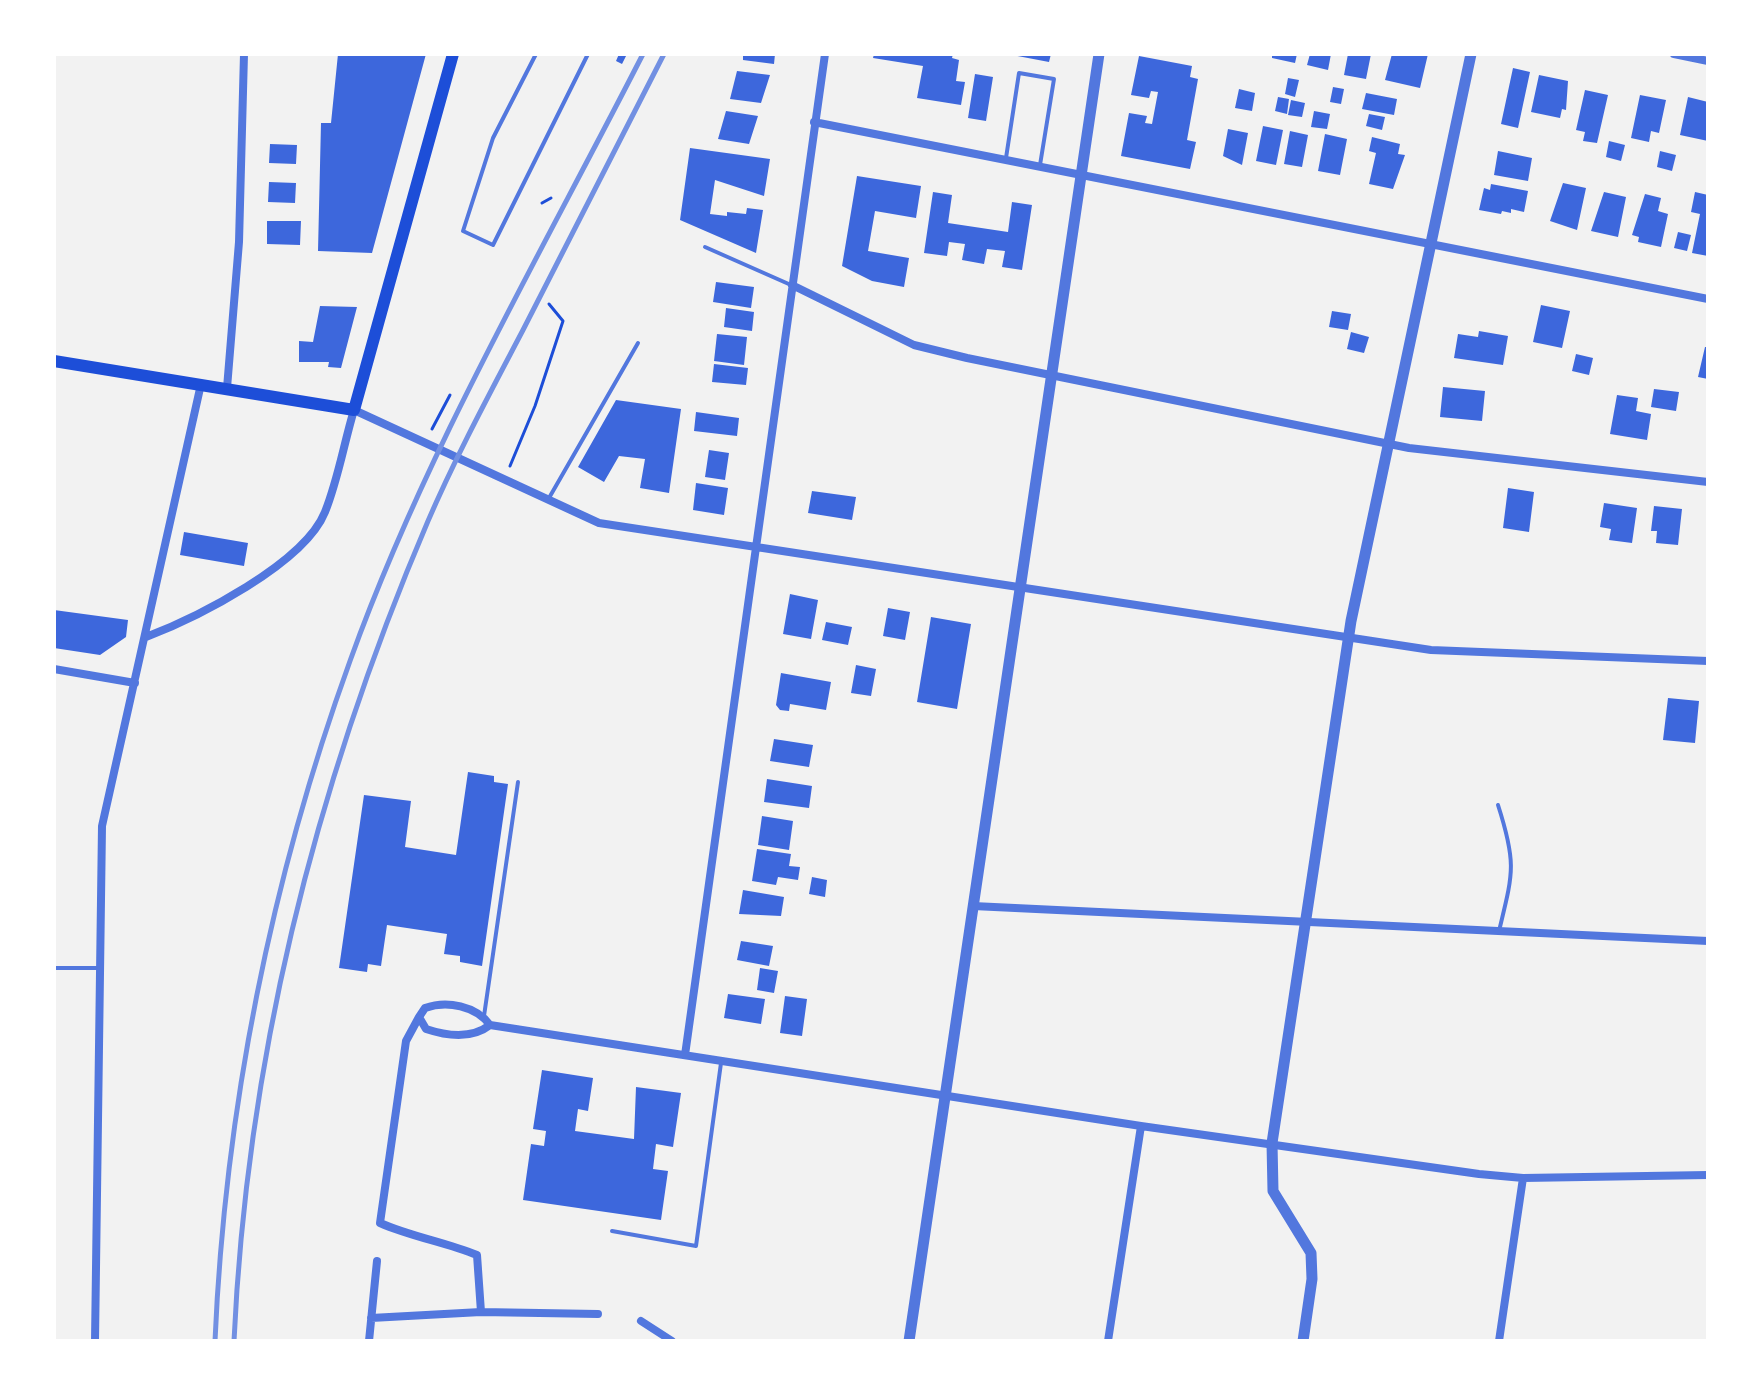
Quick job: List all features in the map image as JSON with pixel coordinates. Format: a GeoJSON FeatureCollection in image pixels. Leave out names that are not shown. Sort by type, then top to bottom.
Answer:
{"type":"FeatureCollection","features":[{"type":"Feature","properties":{"kind":"main road"},"geometry":{"type":"LineString","coordinates":[[54,361],[354,410],[453,54]]}},
{"type":"Feature","properties":{"kind":"street"},"geometry":{"type":"LineString","coordinates":[[227,388],[239,242],[244,54]]}},
{"type":"Feature","properties":{"kind":"street"},"geometry":{"type":"LineString","coordinates":[[685,1055],[825,54]]}},
{"type":"Feature","properties":{"kind":"street"},"geometry":{"type":"LineString","coordinates":[[909,1341],[1049,374],[1099,54]]}},
{"type":"Feature","properties":{"kind":"street"},"geometry":{"type":"LineString","coordinates":[[1303,1341],[1312,1279],[1311,1253],[1273,1191],[1272,1143],[1348,636],[1471,54]]}},
{"type":"Feature","properties":{"kind":"street"},"geometry":{"type":"LineString","coordinates":[[1674,54],[1708,61]]}},
{"type":"Feature","properties":{"kind":"street"},"geometry":{"type":"LineString","coordinates":[[814,122],[1708,299]]}},
{"type":"Feature","properties":{"kind":"street"},"geometry":{"type":"LineString","coordinates":[[792,285],[914,345],[1388,444],[1708,482]]}},
{"type":"Feature","properties":{"kind":"street"},"geometry":{"type":"LineString","coordinates":[[95,1341],[102,826],[201,384]]}},
{"type":"Feature","properties":{"kind":"street"},"geometry":{"type":"LineString","coordinates":[[146,637],[190,621],[240,590],[300,545],[325,514],[354,410],[599,523],[1431,650],[1708,661]]}},
{"type":"Feature","properties":{"kind":"street"},"geometry":{"type":"LineString","coordinates":[[54,669],[135,683]]}},
{"type":"Feature","properties":{"kind":"street"},"geometry":{"type":"LineString","coordinates":[[973,906],[1306,925],[1708,941]]}},
{"type":"Feature","properties":{"kind":"street"},"geometry":{"type":"LineString","coordinates":[[481,1312],[477,1255],[450,1244],[413,1238],[380,1223],[406,1041],[419,1017],[425,1008],[438,1003],[484,1016],[490,1025]]}},
{"type":"Feature","properties":{"kind":"street"},"geometry":{"type":"LineString","coordinates":[[419,1017],[426,1029],[438,1033],[481,1032],[490,1025],[1141,1126],[1479,1174],[1523,1178],[1708,1175]]}},
{"type":"Feature","properties":{"kind":"street"},"geometry":{"type":"LineString","coordinates":[[1108,1341],[1141,1126]]}},
{"type":"Feature","properties":{"kind":"street"},"geometry":{"type":"LineString","coordinates":[[1499,1341],[1523,1178]]}},
{"type":"Feature","properties":{"kind":"street"},"geometry":{"type":"LineString","coordinates":[[369,1341],[377,1261]]}},
{"type":"Feature","properties":{"kind":"street"},"geometry":{"type":"LineString","coordinates":[[371,1318],[481,1312],[598,1314]]}},
{"type":"Feature","properties":{"kind":"street"},"geometry":{"type":"LineString","coordinates":[[641,1321],[672,1341]]}},
{"type":"Feature","properties":{"kind":"lane"},"geometry":{"type":"LineString","coordinates":[[536,54],[493,138],[463,231],[493,245],[588,54]]}},
{"type":"Feature","properties":{"kind":"lane"},"geometry":{"type":"LineString","coordinates":[[1006,158],[1019,73],[1054,79],[1040,165]]}},
{"type":"Feature","properties":{"kind":"lane"},"geometry":{"type":"LineString","coordinates":[[705,247],[792,285]]}},
{"type":"Feature","properties":{"kind":"lane"},"geometry":{"type":"LineString","coordinates":[[548,500],[638,343]]}},
{"type":"Feature","properties":{"kind":"lane"},"geometry":{"type":"LineString","coordinates":[[484,1016],[518,782]]}},
{"type":"Feature","properties":{"kind":"lane"},"geometry":{"type":"LineString","coordinates":[[1498,805],[1513,867],[1511,888],[1499,931]]}},
{"type":"Feature","properties":{"kind":"lane"},"geometry":{"type":"LineString","coordinates":[[54,968],[100,968]]}},
{"type":"Feature","properties":{"kind":"lane"},"geometry":{"type":"LineString","coordinates":[[612,1231],[696,1246],[721,1061]]}},
{"type":"Feature","properties":{"kind":"path"},"geometry":{"type":"LineString","coordinates":[[542,203],[551,198]]}},
{"type":"Feature","properties":{"kind":"path"},"geometry":{"type":"LineString","coordinates":[[510,466],[535,406],[563,321],[549,304]]}},
{"type":"Feature","properties":{"kind":"path"},"geometry":{"type":"LineString","coordinates":[[432,428],[450,395]]}},
{"type":"Feature","properties":{"kind":"building"},"geometry":{"type":"Polygon","coordinates":[[[338,54],[426,54],[372,253],[318,251],[321,123],[331,123],[338,54]]]}},
{"type":"Feature","properties":{"kind":"building"},"geometry":{"type":"Polygon","coordinates":[[[619,54],[627,54],[622,64],[616,61],[619,54]]]}},
{"type":"Feature","properties":{"kind":"building"},"geometry":{"type":"Polygon","coordinates":[[[743,54],[775,54],[774,64],[743,60],[743,54]]]}},
{"type":"Feature","properties":{"kind":"building"},"geometry":{"type":"Polygon","coordinates":[[[874,54],[953,54],[952,58],[959,60],[956,81],[965,82],[961,105],[917,98],[923,66],[873,58],[874,54]]]}},
{"type":"Feature","properties":{"kind":"building"},"geometry":{"type":"Polygon","coordinates":[[[1007,54],[1051,54],[1049,62],[1007,54]]]}},
{"type":"Feature","properties":{"kind":"building"},"geometry":{"type":"Polygon","coordinates":[[[1272,54],[1297,54],[1295,63],[1272,58],[1272,54]]]}},
{"type":"Feature","properties":{"kind":"building"},"geometry":{"type":"Polygon","coordinates":[[[1310,54],[1331,54],[1328,70],[1307,65],[1310,54]]]}},
{"type":"Feature","properties":{"kind":"building"},"geometry":{"type":"Polygon","coordinates":[[[1348,54],[1371,54],[1366,79],[1344,75],[1348,54]]]}},
{"type":"Feature","properties":{"kind":"building"},"geometry":{"type":"Polygon","coordinates":[[[1392,54],[1428,54],[1420,88],[1385,80],[1392,54]]]}},
{"type":"Feature","properties":{"kind":"building"},"geometry":{"type":"Polygon","coordinates":[[[1139,56],[1192,66],[1190,77],[1198,79],[1187,140],[1196,142],[1190,169],[1121,156],[1129,113],[1147,116],[1145,123],[1152,124],[1158,92],[1151,91],[1149,98],[1131,95],[1139,56]]]}},
{"type":"Feature","properties":{"kind":"building"},"geometry":{"type":"Polygon","coordinates":[[[1513,68],[1530,72],[1518,128],[1501,124],[1513,68]]]}},
{"type":"Feature","properties":{"kind":"building"},"geometry":{"type":"Polygon","coordinates":[[[737,71],[770,75],[761,103],[730,99],[737,71]]]}},
{"type":"Feature","properties":{"kind":"building"},"geometry":{"type":"Polygon","coordinates":[[[975,74],[993,77],[986,121],[968,118],[975,74]]]}},
{"type":"Feature","properties":{"kind":"building"},"geometry":{"type":"Polygon","coordinates":[[[1539,75],[1568,81],[1566,110],[1562,109],[1560,118],[1531,112],[1539,75]]]}},
{"type":"Feature","properties":{"kind":"building"},"geometry":{"type":"Polygon","coordinates":[[[1288,78],[1299,80],[1295,97],[1285,94],[1288,78]]]}},
{"type":"Feature","properties":{"kind":"building"},"geometry":{"type":"Polygon","coordinates":[[[1333,87],[1344,89],[1341,104],[1330,102],[1333,87]]]}},
{"type":"Feature","properties":{"kind":"building"},"geometry":{"type":"Polygon","coordinates":[[[1239,89],[1255,93],[1252,111],[1235,108],[1239,89]]]}},
{"type":"Feature","properties":{"kind":"building"},"geometry":{"type":"Polygon","coordinates":[[[1585,90],[1608,95],[1597,143],[1583,141],[1585,132],[1576,130],[1585,90]]]}},
{"type":"Feature","properties":{"kind":"building"},"geometry":{"type":"Polygon","coordinates":[[[1366,93],[1397,99],[1394,115],[1362,109],[1366,93]]]}},
{"type":"Feature","properties":{"kind":"building"},"geometry":{"type":"Polygon","coordinates":[[[1640,95],[1666,100],[1659,133],[1651,131],[1649,142],[1631,138],[1640,95]]]}},
{"type":"Feature","properties":{"kind":"building"},"geometry":{"type":"Polygon","coordinates":[[[1278,97],[1289,99],[1287,114],[1275,111],[1278,97]]]}},
{"type":"Feature","properties":{"kind":"building"},"geometry":{"type":"Polygon","coordinates":[[[1688,97],[1708,102],[1708,141],[1680,135],[1688,97]]]}},
{"type":"Feature","properties":{"kind":"building"},"geometry":{"type":"Polygon","coordinates":[[[1291,100],[1305,103],[1302,117],[1288,115],[1291,100]]]}},
{"type":"Feature","properties":{"kind":"building"},"geometry":{"type":"Polygon","coordinates":[[[726,111],[758,116],[749,144],[718,139],[726,111]]]}},
{"type":"Feature","properties":{"kind":"building"},"geometry":{"type":"Polygon","coordinates":[[[1314,111],[1330,114],[1327,129],[1311,127],[1314,111]]]}},
{"type":"Feature","properties":{"kind":"building"},"geometry":{"type":"Polygon","coordinates":[[[1369,114],[1385,117],[1382,130],[1366,126],[1369,114]]]}},
{"type":"Feature","properties":{"kind":"building"},"geometry":{"type":"Polygon","coordinates":[[[1263,126],[1283,130],[1276,165],[1256,161],[1263,126]]]}},
{"type":"Feature","properties":{"kind":"building"},"geometry":{"type":"Polygon","coordinates":[[[1228,129],[1248,133],[1242,165],[1223,156],[1228,129]]]}},
{"type":"Feature","properties":{"kind":"building"},"geometry":{"type":"Polygon","coordinates":[[[1290,131],[1308,135],[1302,167],[1284,164],[1290,131]]]}},
{"type":"Feature","properties":{"kind":"building"},"geometry":{"type":"Polygon","coordinates":[[[1325,134],[1347,139],[1340,175],[1318,171],[1325,134]]]}},
{"type":"Feature","properties":{"kind":"building"},"geometry":{"type":"Polygon","coordinates":[[[1372,137],[1400,144],[1398,154],[1405,155],[1393,189],[1369,184],[1376,153],[1369,151],[1372,137]]]}},
{"type":"Feature","properties":{"kind":"building"},"geometry":{"type":"Polygon","coordinates":[[[1609,141],[1625,145],[1621,161],[1606,157],[1609,141]]]}},
{"type":"Feature","properties":{"kind":"building"},"geometry":{"type":"Polygon","coordinates":[[[270,144],[297,145],[296,164],[269,163],[270,144]]]}},
{"type":"Feature","properties":{"kind":"building"},"geometry":{"type":"Polygon","coordinates":[[[690,148],[770,159],[764,196],[715,180],[710,214],[727,216],[727,212],[746,214],[747,208],[763,210],[756,253],[680,220],[690,148]]]}},
{"type":"Feature","properties":{"kind":"building"},"geometry":{"type":"Polygon","coordinates":[[[1498,151],[1532,158],[1528,181],[1494,175],[1498,151]]]}},
{"type":"Feature","properties":{"kind":"building"},"geometry":{"type":"Polygon","coordinates":[[[1660,151],[1676,155],[1672,171],[1657,167],[1660,151]]]}},
{"type":"Feature","properties":{"kind":"building"},"geometry":{"type":"Polygon","coordinates":[[[857,176],[921,186],[916,218],[875,211],[868,251],[909,258],[904,287],[872,281],[842,266],[857,176]]]}},
{"type":"Feature","properties":{"kind":"building"},"geometry":{"type":"Polygon","coordinates":[[[269,182],[296,183],[295,203],[268,202],[269,182]]]}},
{"type":"Feature","properties":{"kind":"building"},"geometry":{"type":"Polygon","coordinates":[[[1563,183],[1586,188],[1577,230],[1550,221],[1563,183]]]}},
{"type":"Feature","properties":{"kind":"building"},"geometry":{"type":"Polygon","coordinates":[[[1491,184],[1528,191],[1524,212],[1511,209],[1511,213],[1502,211],[1501,214],[1479,210],[1484,188],[1490,190],[1491,184]]]}},
{"type":"Feature","properties":{"kind":"building"},"geometry":{"type":"Polygon","coordinates":[[[933,192],[952,195],[948,223],[1008,232],[1012,202],[1032,205],[1022,270],[1002,267],[1005,251],[987,249],[984,264],[962,260],[965,244],[949,242],[947,256],[924,253],[933,192]]]}},
{"type":"Feature","properties":{"kind":"building"},"geometry":{"type":"Polygon","coordinates":[[[1604,192],[1626,197],[1618,237],[1591,231],[1604,192]]]}},
{"type":"Feature","properties":{"kind":"building"},"geometry":{"type":"Polygon","coordinates":[[[1695,192],[1708,195],[1708,256],[1692,253],[1700,214],[1691,212],[1695,192]]]}},
{"type":"Feature","properties":{"kind":"building"},"geometry":{"type":"Polygon","coordinates":[[[1645,194],[1661,198],[1658,211],[1668,214],[1661,247],[1638,242],[1639,237],[1632,235],[1645,194]]]}},
{"type":"Feature","properties":{"kind":"building"},"geometry":{"type":"Polygon","coordinates":[[[267,221],[301,221],[300,245],[267,244],[267,221]]]}},
{"type":"Feature","properties":{"kind":"building"},"geometry":{"type":"Polygon","coordinates":[[[1678,232],[1691,235],[1687,251],[1674,248],[1678,232]]]}},
{"type":"Feature","properties":{"kind":"building"},"geometry":{"type":"Polygon","coordinates":[[[716,282],[754,287],[751,308],[713,302],[716,282]]]}},
{"type":"Feature","properties":{"kind":"building"},"geometry":{"type":"Polygon","coordinates":[[[1541,305],[1570,311],[1562,348],[1533,342],[1541,305]]]}},
{"type":"Feature","properties":{"kind":"building"},"geometry":{"type":"Polygon","coordinates":[[[320,306],[357,307],[341,368],[328,367],[329,362],[299,362],[299,341],[313,342],[320,306]]]}},
{"type":"Feature","properties":{"kind":"building"},"geometry":{"type":"Polygon","coordinates":[[[726,308],[754,312],[752,331],[724,327],[726,308]]]}},
{"type":"Feature","properties":{"kind":"building"},"geometry":{"type":"Polygon","coordinates":[[[1332,311],[1351,314],[1348,330],[1329,327],[1332,311]]]}},
{"type":"Feature","properties":{"kind":"building"},"geometry":{"type":"Polygon","coordinates":[[[1479,331],[1508,336],[1503,365],[1454,358],[1458,334],[1478,337],[1479,331]]]}},
{"type":"Feature","properties":{"kind":"building"},"geometry":{"type":"Polygon","coordinates":[[[1351,332],[1369,337],[1364,353],[1347,349],[1351,332]]]}},
{"type":"Feature","properties":{"kind":"building"},"geometry":{"type":"Polygon","coordinates":[[[717,334],[747,337],[744,365],[714,361],[717,334]]]}},
{"type":"Feature","properties":{"kind":"building"},"geometry":{"type":"Polygon","coordinates":[[[1705,347],[1708,347],[1708,379],[1698,377],[1705,347]]]}},
{"type":"Feature","properties":{"kind":"building"},"geometry":{"type":"Polygon","coordinates":[[[1576,354],[1593,358],[1589,375],[1572,371],[1576,354]]]}},
{"type":"Feature","properties":{"kind":"building"},"geometry":{"type":"Polygon","coordinates":[[[714,364],[748,368],[746,385],[712,382],[714,364]]]}},
{"type":"Feature","properties":{"kind":"building"},"geometry":{"type":"Polygon","coordinates":[[[1443,387],[1485,391],[1482,421],[1440,417],[1443,387]]]}},
{"type":"Feature","properties":{"kind":"building"},"geometry":{"type":"Polygon","coordinates":[[[1654,389],[1679,392],[1676,411],[1651,407],[1654,389]]]}},
{"type":"Feature","properties":{"kind":"building"},"geometry":{"type":"Polygon","coordinates":[[[1617,395],[1638,398],[1636,411],[1651,414],[1647,440],[1610,434],[1617,395]]]}},
{"type":"Feature","properties":{"kind":"building"},"geometry":{"type":"Polygon","coordinates":[[[616,400],[681,409],[669,493],[640,488],[645,459],[619,456],[604,482],[578,467],[616,400]]]}},
{"type":"Feature","properties":{"kind":"building"},"geometry":{"type":"Polygon","coordinates":[[[696,412],[739,418],[737,436],[694,431],[696,412]]]}},
{"type":"Feature","properties":{"kind":"building"},"geometry":{"type":"Polygon","coordinates":[[[709,450],[729,453],[725,480],[705,477],[709,450]]]}},
{"type":"Feature","properties":{"kind":"building"},"geometry":{"type":"Polygon","coordinates":[[[696,483],[728,488],[724,515],[693,510],[696,483]]]}},
{"type":"Feature","properties":{"kind":"building"},"geometry":{"type":"Polygon","coordinates":[[[1508,488],[1534,492],[1529,532],[1503,528],[1508,488]]]}},
{"type":"Feature","properties":{"kind":"building"},"geometry":{"type":"Polygon","coordinates":[[[812,491],[856,497],[852,520],[808,513],[812,491]]]}},
{"type":"Feature","properties":{"kind":"building"},"geometry":{"type":"Polygon","coordinates":[[[1604,503],[1637,508],[1632,543],[1609,540],[1611,529],[1600,527],[1604,503]]]}},
{"type":"Feature","properties":{"kind":"building"},"geometry":{"type":"Polygon","coordinates":[[[1654,506],[1682,509],[1678,545],[1656,543],[1657,531],[1651,531],[1654,506]]]}},
{"type":"Feature","properties":{"kind":"building"},"geometry":{"type":"Polygon","coordinates":[[[184,532],[248,543],[244,566],[180,555],[184,532]]]}},
{"type":"Feature","properties":{"kind":"building"},"geometry":{"type":"Polygon","coordinates":[[[790,594],[818,600],[811,639],[783,634],[790,594]]]}},
{"type":"Feature","properties":{"kind":"building"},"geometry":{"type":"Polygon","coordinates":[[[888,608],[910,612],[905,640],[883,636],[888,608]]]}},
{"type":"Feature","properties":{"kind":"building"},"geometry":{"type":"Polygon","coordinates":[[[54,610],[128,620],[126,637],[100,655],[54,648],[54,610]]]}},
{"type":"Feature","properties":{"kind":"building"},"geometry":{"type":"Polygon","coordinates":[[[931,617],[971,624],[957,709],[917,702],[931,617]]]}},
{"type":"Feature","properties":{"kind":"building"},"geometry":{"type":"Polygon","coordinates":[[[826,622],[852,627],[848,645],[822,640],[826,622]]]}},
{"type":"Feature","properties":{"kind":"building"},"geometry":{"type":"Polygon","coordinates":[[[856,665],[876,669],[871,696],[851,693],[856,665]]]}},
{"type":"Feature","properties":{"kind":"building"},"geometry":{"type":"Polygon","coordinates":[[[781,673],[831,682],[826,710],[790,704],[789,711],[780,710],[776,705],[781,673]]]}},
{"type":"Feature","properties":{"kind":"building"},"geometry":{"type":"Polygon","coordinates":[[[1668,698],[1699,701],[1695,743],[1663,740],[1668,698]]]}},
{"type":"Feature","properties":{"kind":"building"},"geometry":{"type":"Polygon","coordinates":[[[774,739],[813,745],[809,767],[770,761],[774,739]]]}},
{"type":"Feature","properties":{"kind":"building"},"geometry":{"type":"Polygon","coordinates":[[[468,772],[494,776],[494,782],[508,784],[482,966],[460,962],[460,956],[444,954],[447,934],[387,925],[381,966],[368,964],[367,972],[339,968],[364,795],[411,801],[405,847],[456,855],[468,772]]]}},
{"type":"Feature","properties":{"kind":"building"},"geometry":{"type":"Polygon","coordinates":[[[767,779],[812,786],[809,808],[764,802],[767,779]]]}},
{"type":"Feature","properties":{"kind":"building"},"geometry":{"type":"Polygon","coordinates":[[[762,816],[793,821],[789,850],[758,845],[762,816]]]}},
{"type":"Feature","properties":{"kind":"building"},"geometry":{"type":"Polygon","coordinates":[[[757,849],[791,854],[789,866],[800,867],[798,880],[778,877],[776,885],[752,881],[757,849]]]}},
{"type":"Feature","properties":{"kind":"building"},"geometry":{"type":"Polygon","coordinates":[[[812,877],[827,880],[825,897],[809,894],[812,877]]]}},
{"type":"Feature","properties":{"kind":"building"},"geometry":{"type":"Polygon","coordinates":[[[743,890],[784,897],[781,916],[739,914],[743,890]]]}},
{"type":"Feature","properties":{"kind":"building"},"geometry":{"type":"Polygon","coordinates":[[[741,941],[773,946],[769,966],[737,960],[741,941]]]}},
{"type":"Feature","properties":{"kind":"building"},"geometry":{"type":"Polygon","coordinates":[[[760,968],[778,971],[774,993],[757,990],[760,968]]]}},
{"type":"Feature","properties":{"kind":"building"},"geometry":{"type":"Polygon","coordinates":[[[728,994],[765,999],[761,1024],[724,1018],[728,994]]]}},
{"type":"Feature","properties":{"kind":"building"},"geometry":{"type":"Polygon","coordinates":[[[785,996],[807,999],[802,1036],[780,1033],[785,996]]]}},
{"type":"Feature","properties":{"kind":"building"},"geometry":{"type":"Polygon","coordinates":[[[542,1070],[593,1078],[588,1111],[578,1109],[575,1131],[634,1139],[636,1087],[681,1093],[673,1147],[656,1144],[653,1169],[668,1171],[661,1220],[523,1200],[531,1144],[544,1146],[546,1131],[533,1129],[542,1070]]]}},
{"type":"Feature","properties":{"kind":"railway"},"geometry":{"type":"LineString","coordinates":[[215,1341],[220,1254],[241,1082],[275,911],[322,743],[350,661],[413,506],[487,353],[643,54]]}},
{"type":"Feature","properties":{"kind":"railway"},"geometry":{"type":"LineString","coordinates":[[234,1341],[241,1235],[254,1130],[272,1026],[294,923],[352,720],[388,620],[450,473],[664,54]]}}]}
